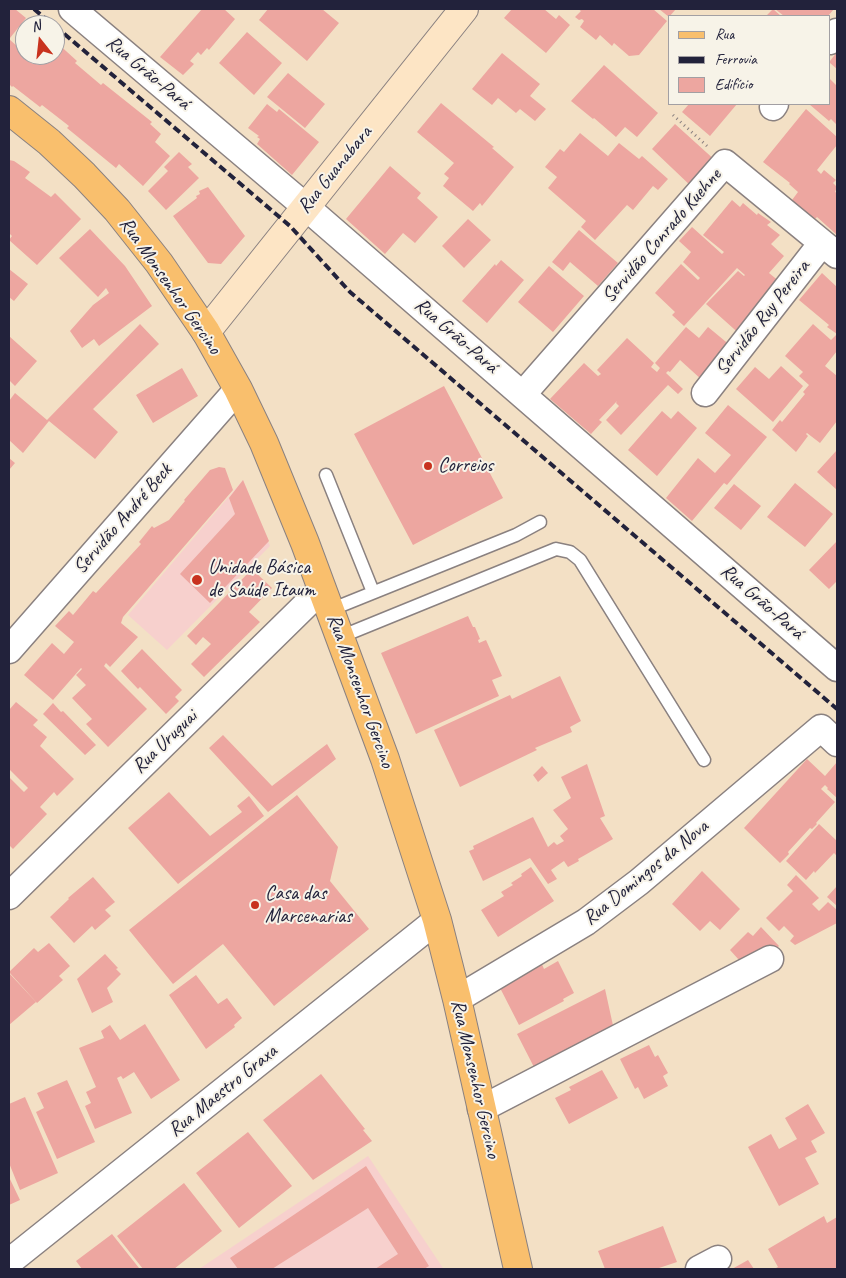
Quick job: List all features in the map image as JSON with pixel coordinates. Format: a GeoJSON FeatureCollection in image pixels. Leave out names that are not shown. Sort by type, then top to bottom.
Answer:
{"type":"FeatureCollection","features":[{"type":"Feature","properties":{"kind":"main road","name":"Rua Guanabara"},"geometry":{"type":"LineString","coordinates":[[206,332],[464,9]]}},
{"type":"Feature","properties":{"kind":"main road","name":"Rua Monsenhor Gercino"},"geometry":{"type":"LineString","coordinates":[[9,110],[49,142],[84,175],[117,210],[159,263],[206,332],[238,389],[264,443],[305,543],[385,759],[437,920],[457,999],[518,1269]]}},
{"type":"Feature","properties":{"kind":"street","name":"Rua Grão-Pará"},"geometry":{"type":"LineString","coordinates":[[72,9],[306,207],[837,668]]}},
{"type":"Feature","properties":{"kind":"street","name":"Servidão Conrado Kuehne"},"geometry":{"type":"LineString","coordinates":[[523,394],[725,163],[830,249]]}},
{"type":"Feature","properties":{"kind":"street","name":"Servidão Ruy Pereira"},"geometry":{"type":"LineString","coordinates":[[704,393],[830,249]]}},
{"type":"Feature","properties":{"kind":"street","name":"Servidão André Beck"},"geometry":{"type":"LineString","coordinates":[[9,650],[238,389]]}},
{"type":"Feature","properties":{"kind":"street","name":"Rua Uruguai"},"geometry":{"type":"LineString","coordinates":[[9,896],[326,600]]}},
{"type":"Feature","properties":{"kind":"street","name":"Rua Domingos da Nova"},"geometry":{"type":"LineString","coordinates":[[457,999],[586,922],[829,735]]}},
{"type":"Feature","properties":{"kind":"street","name":"Rua Maestro Graxa"},"geometry":{"type":"LineString","coordinates":[[9,1262],[437,920]]}},
{"type":"Feature","properties":{"kind":"street"},"geometry":{"type":"LineString","coordinates":[[482,1108],[770,959]]}},
{"type":"Feature","properties":{"kind":"lane"},"geometry":{"type":"LineString","coordinates":[[326,475],[374,592]]}},
{"type":"Feature","properties":{"kind":"lane"},"geometry":{"type":"LineString","coordinates":[[326,600],[374,592],[516,535],[540,522]]}},
{"type":"Feature","properties":{"kind":"lane"},"geometry":{"type":"LineString","coordinates":[[340,637],[556,549],[570,552],[580,560],[704,760]]}},
{"type":"Feature","properties":{"kind":"path"},"geometry":{"type":"LineString","coordinates":[[674,115],[725,163]]}},
{"type":"Feature","properties":{"kind":"shaded area","name":"Unidade Básica de Saúde Itaum"},"geometry":{"type":"Polygon","coordinates":[[[243,480],[270,546],[167,650],[128,615],[243,480]]]}},
{"type":"Feature","properties":{"kind":"shaded area"},"geometry":{"type":"Polygon","coordinates":[[[368,1156],[443,1268],[199,1269],[368,1156]]]}},
{"type":"Feature","properties":{"kind":"building"},"geometry":{"type":"Polygon","coordinates":[[[9,9],[15,9],[22,15],[15,15],[15,32],[10,38],[9,9]]]}},
{"type":"Feature","properties":{"kind":"building"},"geometry":{"type":"Polygon","coordinates":[[[202,9],[224,9],[235,19],[209,50],[207,48],[201,55],[198,52],[190,61],[194,64],[183,75],[160,57],[202,9]]]}},
{"type":"Feature","properties":{"kind":"building"},"geometry":{"type":"Polygon","coordinates":[[[268,9],[322,9],[339,23],[307,61],[259,20],[268,9]]]}},
{"type":"Feature","properties":{"kind":"building"},"geometry":{"type":"Polygon","coordinates":[[[512,9],[544,9],[556,19],[559,15],[570,25],[546,53],[504,18],[512,9]]]}},
{"type":"Feature","properties":{"kind":"building"},"geometry":{"type":"Polygon","coordinates":[[[578,9],[653,9],[667,21],[639,55],[629,56],[614,43],[612,46],[600,35],[596,40],[580,27],[584,21],[575,17],[581,11],[578,9]]]}},
{"type":"Feature","properties":{"kind":"building"},"geometry":{"type":"Polygon","coordinates":[[[659,9],[676,9],[668,16],[659,9]]]}},
{"type":"Feature","properties":{"kind":"building"},"geometry":{"type":"Polygon","coordinates":[[[773,9],[780,15],[767,15],[773,9]]]}},
{"type":"Feature","properties":{"kind":"building"},"geometry":{"type":"Polygon","coordinates":[[[775,9],[834,9],[829,15],[783,15],[775,9]]]}},
{"type":"Feature","properties":{"kind":"building"},"geometry":{"type":"Polygon","coordinates":[[[247,32],[282,63],[254,95],[219,63],[247,32]]]}},
{"type":"Feature","properties":{"kind":"building"},"geometry":{"type":"Polygon","coordinates":[[[9,39],[15,44],[15,65],[65,65],[65,50],[77,61],[75,63],[101,85],[103,83],[152,122],[150,124],[161,134],[155,142],[170,156],[143,186],[119,164],[116,168],[67,128],[69,126],[42,105],[40,107],[9,84],[9,39]]]}},
{"type":"Feature","properties":{"kind":"building"},"geometry":{"type":"Polygon","coordinates":[[[837,52],[837,69],[831,64],[831,60],[837,52]]]}},
{"type":"Feature","properties":{"kind":"building"},"geometry":{"type":"Polygon","coordinates":[[[502,53],[540,84],[530,96],[546,109],[535,121],[520,109],[516,113],[498,98],[492,105],[472,89],[502,53]]]}},
{"type":"Feature","properties":{"kind":"building"},"geometry":{"type":"Polygon","coordinates":[[[604,65],[658,113],[637,137],[625,127],[616,137],[571,101],[604,65]]]}},
{"type":"Feature","properties":{"kind":"building"},"geometry":{"type":"Polygon","coordinates":[[[288,73],[325,104],[305,128],[267,97],[288,73]]]}},
{"type":"Feature","properties":{"kind":"building"},"geometry":{"type":"Polygon","coordinates":[[[831,80],[837,86],[837,125],[831,119],[829,121],[810,105],[831,105],[831,80]]]}},
{"type":"Feature","properties":{"kind":"building"},"geometry":{"type":"Polygon","coordinates":[[[441,103],[494,147],[492,148],[514,167],[482,206],[480,203],[473,211],[443,186],[449,178],[444,174],[454,163],[417,132],[441,103]]]}},
{"type":"Feature","properties":{"kind":"building"},"geometry":{"type":"Polygon","coordinates":[[[267,104],[277,112],[279,109],[319,142],[292,175],[257,144],[260,139],[257,137],[259,136],[248,128],[267,104]]]}},
{"type":"Feature","properties":{"kind":"building"},"geometry":{"type":"Polygon","coordinates":[[[688,105],[736,105],[710,136],[682,112],[688,105]]]}},
{"type":"Feature","properties":{"kind":"building"},"geometry":{"type":"Polygon","coordinates":[[[806,109],[837,137],[837,145],[817,170],[821,174],[824,170],[836,180],[833,183],[837,187],[835,192],[837,193],[837,235],[817,217],[814,220],[792,200],[798,192],[790,183],[763,162],[806,109]]]}},
{"type":"Feature","properties":{"kind":"building"},"geometry":{"type":"Polygon","coordinates":[[[675,124],[717,162],[693,188],[652,149],[675,124]]]}},
{"type":"Feature","properties":{"kind":"building"},"geometry":{"type":"Polygon","coordinates":[[[580,133],[608,156],[619,143],[639,159],[642,156],[668,179],[658,190],[653,186],[633,210],[627,205],[595,240],[581,227],[586,221],[548,188],[557,177],[545,167],[560,149],[564,152],[580,133]]]}},
{"type":"Feature","properties":{"kind":"building"},"geometry":{"type":"Polygon","coordinates":[[[179,152],[192,164],[188,167],[199,178],[166,210],[148,191],[168,171],[164,167],[179,152]]]}},
{"type":"Feature","properties":{"kind":"building"},"geometry":{"type":"Polygon","coordinates":[[[9,160],[14,161],[30,172],[25,178],[51,197],[55,193],[81,219],[37,265],[9,240],[12,236],[9,233],[9,160]]]}},
{"type":"Feature","properties":{"kind":"building"},"geometry":{"type":"Polygon","coordinates":[[[390,166],[421,193],[417,198],[438,217],[415,243],[403,233],[385,254],[346,219],[390,166]]]}},
{"type":"Feature","properties":{"kind":"building"},"geometry":{"type":"Polygon","coordinates":[[[208,187],[245,236],[221,264],[208,263],[173,216],[197,198],[196,196],[200,194],[199,191],[208,187]]]}},
{"type":"Feature","properties":{"kind":"building"},"geometry":{"type":"Polygon","coordinates":[[[732,200],[740,207],[743,203],[757,215],[758,213],[771,222],[767,225],[780,235],[771,244],[784,256],[769,273],[780,282],[748,317],[755,323],[743,337],[706,304],[738,271],[745,275],[737,268],[684,326],[672,315],[675,312],[655,293],[681,264],[698,280],[700,278],[683,262],[691,252],[679,241],[692,227],[722,254],[724,252],[703,235],[732,200]]]}},
{"type":"Feature","properties":{"kind":"building"},"geometry":{"type":"Polygon","coordinates":[[[468,219],[491,240],[464,268],[442,246],[468,219]]]}},
{"type":"Feature","properties":{"kind":"building"},"geometry":{"type":"Polygon","coordinates":[[[90,229],[125,266],[152,306],[99,346],[94,339],[82,348],[70,331],[93,305],[109,293],[106,288],[98,297],[59,258],[90,229]]]}},
{"type":"Feature","properties":{"kind":"building"},"geometry":{"type":"Polygon","coordinates":[[[579,230],[618,263],[598,286],[570,262],[563,271],[552,262],[579,230]]]}},
{"type":"Feature","properties":{"kind":"building"},"geometry":{"type":"Polygon","coordinates":[[[501,260],[524,280],[487,323],[462,301],[495,264],[496,266],[501,260]]]}},
{"type":"Feature","properties":{"kind":"building"},"geometry":{"type":"Polygon","coordinates":[[[549,266],[584,296],[553,332],[518,302],[549,266]]]}},
{"type":"Feature","properties":{"kind":"building"},"geometry":{"type":"Polygon","coordinates":[[[9,269],[28,284],[14,301],[9,297],[9,269]]]}},
{"type":"Feature","properties":{"kind":"building"},"geometry":{"type":"Polygon","coordinates":[[[822,273],[837,287],[837,334],[799,300],[822,273]]]}},
{"type":"Feature","properties":{"kind":"building"},"geometry":{"type":"Polygon","coordinates":[[[140,324],[159,344],[93,409],[118,432],[95,459],[49,421],[23,453],[9,440],[9,401],[15,393],[47,420],[140,324]]]}},
{"type":"Feature","properties":{"kind":"building"},"geometry":{"type":"Polygon","coordinates":[[[813,324],[831,340],[837,334],[837,351],[825,366],[837,376],[837,421],[820,443],[807,433],[808,436],[796,452],[772,430],[780,420],[782,422],[805,394],[803,392],[809,385],[799,376],[803,372],[785,356],[813,324]]]}},
{"type":"Feature","properties":{"kind":"building"},"geometry":{"type":"Polygon","coordinates":[[[686,327],[699,338],[708,327],[731,346],[702,380],[680,360],[670,372],[666,373],[683,389],[678,394],[668,385],[621,435],[606,420],[619,406],[616,403],[617,401],[599,420],[602,422],[591,434],[550,399],[584,363],[598,376],[601,374],[597,370],[627,338],[654,363],[651,367],[657,372],[660,368],[655,363],[686,327]]]}},
{"type":"Feature","properties":{"kind":"building"},"geometry":{"type":"Polygon","coordinates":[[[9,336],[37,361],[15,386],[9,380],[9,336]]]}},
{"type":"Feature","properties":{"kind":"building"},"geometry":{"type":"Polygon","coordinates":[[[781,366],[803,386],[773,422],[736,389],[755,367],[769,379],[781,366]]]}},
{"type":"Feature","properties":{"kind":"building"},"geometry":{"type":"Polygon","coordinates":[[[182,368],[198,396],[153,423],[136,395],[182,368]]]}},
{"type":"Feature","properties":{"kind":"building","name":"Correios"},"geometry":{"type":"Polygon","coordinates":[[[444,386],[503,498],[413,545],[354,434],[444,386]]]}},
{"type":"Feature","properties":{"kind":"building"},"geometry":{"type":"Polygon","coordinates":[[[728,405],[767,437],[727,485],[724,483],[692,521],[666,498],[698,458],[715,473],[731,455],[705,433],[728,405]]]}},
{"type":"Feature","properties":{"kind":"building"},"geometry":{"type":"Polygon","coordinates":[[[662,411],[671,419],[678,411],[697,428],[657,476],[628,450],[662,411]]]}},
{"type":"Feature","properties":{"kind":"building"},"geometry":{"type":"Polygon","coordinates":[[[837,450],[837,490],[817,472],[837,450]]]}},
{"type":"Feature","properties":{"kind":"building"},"geometry":{"type":"Polygon","coordinates":[[[9,458],[15,463],[9,470],[9,458]]]}},
{"type":"Feature","properties":{"kind":"building"},"geometry":{"type":"Polygon","coordinates":[[[219,467],[225,468],[233,490],[123,617],[121,623],[138,637],[110,667],[106,663],[104,666],[147,709],[108,747],[86,724],[92,719],[72,698],[86,685],[76,675],[81,668],[53,700],[24,675],[52,643],[64,654],[74,642],[55,626],[69,611],[73,615],[93,591],[96,593],[141,544],[139,542],[152,526],[154,528],[169,520],[210,470],[219,467]]]}},
{"type":"Feature","properties":{"kind":"building"},"geometry":{"type":"Polygon","coordinates":[[[243,480],[269,541],[210,603],[180,574],[235,514],[229,498],[243,480]]]}},
{"type":"Feature","properties":{"kind":"building"},"geometry":{"type":"Polygon","coordinates":[[[795,483],[833,514],[805,547],[767,517],[795,483]]]}},
{"type":"Feature","properties":{"kind":"building"},"geometry":{"type":"Polygon","coordinates":[[[734,484],[761,506],[741,530],[714,508],[734,484]]]}},
{"type":"Feature","properties":{"kind":"building"},"geometry":{"type":"Polygon","coordinates":[[[837,541],[837,581],[829,589],[809,570],[837,541]]]}},
{"type":"Feature","properties":{"kind":"building"},"geometry":{"type":"Polygon","coordinates":[[[252,569],[272,588],[249,612],[260,622],[204,677],[191,664],[211,644],[203,637],[196,645],[187,636],[252,569]]]}},
{"type":"Feature","properties":{"kind":"building"},"geometry":{"type":"Polygon","coordinates":[[[468,616],[480,639],[478,640],[479,643],[486,640],[502,676],[492,680],[499,696],[416,734],[381,653],[468,616]]]}},
{"type":"Feature","properties":{"kind":"building"},"geometry":{"type":"Polygon","coordinates":[[[142,649],[182,690],[175,697],[179,701],[166,714],[140,687],[138,689],[121,671],[142,649]]]}},
{"type":"Feature","properties":{"kind":"building"},"geometry":{"type":"Polygon","coordinates":[[[560,676],[581,721],[570,727],[572,732],[535,748],[537,750],[460,787],[434,730],[510,695],[512,699],[560,676]]]}},
{"type":"Feature","properties":{"kind":"building"},"geometry":{"type":"Polygon","coordinates":[[[16,702],[38,720],[33,725],[47,737],[40,746],[74,779],[57,796],[54,792],[40,807],[47,814],[13,849],[9,845],[9,777],[24,792],[28,788],[9,769],[9,710],[16,702]]]}},
{"type":"Feature","properties":{"kind":"building"},"geometry":{"type":"Polygon","coordinates":[[[53,703],[96,745],[85,755],[43,714],[53,703]]]}},
{"type":"Feature","properties":{"kind":"building"},"geometry":{"type":"Polygon","coordinates":[[[223,735],[272,786],[327,744],[336,759],[268,812],[209,748],[223,735]]]}},
{"type":"Feature","properties":{"kind":"building"},"geometry":{"type":"Polygon","coordinates":[[[807,759],[825,776],[837,762],[837,798],[825,785],[821,789],[835,802],[780,863],[744,828],[807,759]]]}},
{"type":"Feature","properties":{"kind":"building"},"geometry":{"type":"Polygon","coordinates":[[[587,764],[605,816],[600,818],[613,839],[578,859],[579,861],[568,867],[564,861],[551,870],[557,879],[548,884],[530,858],[483,881],[469,851],[474,849],[473,846],[533,817],[548,847],[554,842],[557,845],[564,841],[560,836],[568,829],[553,810],[571,798],[561,777],[587,764]]]}},
{"type":"Feature","properties":{"kind":"building"},"geometry":{"type":"Polygon","coordinates":[[[542,766],[548,773],[538,782],[533,775],[542,766]]]}},
{"type":"Feature","properties":{"kind":"building"},"geometry":{"type":"Polygon","coordinates":[[[169,792],[210,836],[242,812],[237,806],[249,796],[264,816],[178,884],[128,828],[169,792]]]}},
{"type":"Feature","properties":{"kind":"building","name":"Casa das Marcenarias"},"geometry":{"type":"Polygon","coordinates":[[[297,795],[338,847],[330,881],[369,929],[274,1006],[223,944],[173,984],[129,930],[297,795]]]}},
{"type":"Feature","properties":{"kind":"building"},"geometry":{"type":"Polygon","coordinates":[[[819,824],[837,841],[837,856],[834,853],[806,880],[786,861],[819,824]]]}},
{"type":"Feature","properties":{"kind":"building"},"geometry":{"type":"Polygon","coordinates":[[[531,867],[554,901],[498,937],[481,910],[504,896],[501,892],[513,885],[511,883],[531,867]]]}},
{"type":"Feature","properties":{"kind":"building"},"geometry":{"type":"Polygon","coordinates":[[[702,871],[740,909],[720,930],[710,921],[700,931],[672,904],[702,871]]]}},
{"type":"Feature","properties":{"kind":"building"},"geometry":{"type":"Polygon","coordinates":[[[796,875],[819,898],[812,904],[819,911],[828,902],[837,910],[837,923],[795,945],[790,941],[794,936],[784,926],[779,931],[766,918],[793,891],[787,885],[796,875]]]}},
{"type":"Feature","properties":{"kind":"building"},"geometry":{"type":"Polygon","coordinates":[[[93,877],[115,902],[105,910],[111,916],[95,930],[92,926],[74,943],[50,917],[68,898],[93,877]]]}},
{"type":"Feature","properties":{"kind":"building"},"geometry":{"type":"Polygon","coordinates":[[[837,886],[837,906],[827,897],[837,886]]]}},
{"type":"Feature","properties":{"kind":"building"},"geometry":{"type":"Polygon","coordinates":[[[761,927],[779,946],[762,962],[748,970],[730,950],[748,932],[753,936],[761,927]]]}},
{"type":"Feature","properties":{"kind":"building"},"geometry":{"type":"Polygon","coordinates":[[[49,943],[70,966],[59,976],[63,980],[37,1003],[9,972],[34,948],[38,952],[49,943]]]}},
{"type":"Feature","properties":{"kind":"building"},"geometry":{"type":"Polygon","coordinates":[[[105,954],[121,974],[107,988],[113,1002],[92,1013],[77,979],[105,954]]]}},
{"type":"Feature","properties":{"kind":"building"},"geometry":{"type":"Polygon","coordinates":[[[558,961],[574,993],[563,999],[564,1001],[519,1025],[498,984],[541,962],[544,969],[558,961]]]}},
{"type":"Feature","properties":{"kind":"building"},"geometry":{"type":"Polygon","coordinates":[[[9,973],[36,1002],[9,1025],[9,973]]]}},
{"type":"Feature","properties":{"kind":"building"},"geometry":{"type":"Polygon","coordinates":[[[196,975],[218,1004],[227,998],[242,1018],[234,1025],[235,1027],[206,1049],[169,995],[196,975]]]}},
{"type":"Feature","properties":{"kind":"building"},"geometry":{"type":"Polygon","coordinates":[[[605,989],[614,1030],[536,1071],[517,1034],[605,989]]]}},
{"type":"Feature","properties":{"kind":"building"},"geometry":{"type":"Polygon","coordinates":[[[145,1024],[180,1080],[151,1099],[134,1072],[123,1079],[121,1076],[117,1078],[132,1113],[95,1129],[85,1106],[91,1103],[86,1092],[96,1087],[79,1048],[104,1038],[101,1031],[110,1025],[120,1040],[145,1024]]]}},
{"type":"Feature","properties":{"kind":"building"},"geometry":{"type":"Polygon","coordinates":[[[649,1045],[655,1057],[658,1055],[668,1073],[663,1076],[668,1086],[644,1099],[638,1087],[635,1089],[620,1059],[649,1045]]]}},
{"type":"Feature","properties":{"kind":"building"},"geometry":{"type":"Polygon","coordinates":[[[602,1070],[618,1098],[569,1124],[555,1098],[571,1090],[569,1087],[602,1070]]]}},
{"type":"Feature","properties":{"kind":"building"},"geometry":{"type":"Polygon","coordinates":[[[321,1074],[365,1129],[363,1130],[372,1141],[313,1180],[263,1120],[321,1074]]]}},
{"type":"Feature","properties":{"kind":"building"},"geometry":{"type":"Polygon","coordinates":[[[67,1080],[95,1142],[57,1159],[36,1112],[44,1108],[37,1093],[67,1080]]]}},
{"type":"Feature","properties":{"kind":"building"},"geometry":{"type":"Polygon","coordinates":[[[25,1097],[58,1173],[20,1190],[9,1163],[9,1104],[25,1097]]]}},
{"type":"Feature","properties":{"kind":"building"},"geometry":{"type":"Polygon","coordinates":[[[808,1104],[825,1133],[811,1141],[817,1152],[805,1158],[819,1184],[779,1206],[748,1147],[771,1134],[779,1149],[797,1139],[785,1118],[808,1104]]]}},
{"type":"Feature","properties":{"kind":"building"},"geometry":{"type":"Polygon","coordinates":[[[248,1132],[292,1186],[239,1228],[196,1173],[248,1132]]]}},
{"type":"Feature","properties":{"kind":"building"},"geometry":{"type":"Polygon","coordinates":[[[366,1166],[429,1266],[424,1269],[375,1269],[398,1254],[368,1208],[272,1269],[238,1269],[230,1258],[366,1166]]]}},
{"type":"Feature","properties":{"kind":"building"},"geometry":{"type":"Polygon","coordinates":[[[9,1177],[20,1200],[9,1205],[9,1177]]]}},
{"type":"Feature","properties":{"kind":"building"},"geometry":{"type":"Polygon","coordinates":[[[184,1183],[222,1231],[174,1269],[143,1269],[117,1236],[184,1183]]]}},
{"type":"Feature","properties":{"kind":"building"},"geometry":{"type":"Polygon","coordinates":[[[824,1216],[827,1223],[837,1217],[837,1269],[774,1269],[778,1267],[768,1249],[824,1216]]]}},
{"type":"Feature","properties":{"kind":"building"},"geometry":{"type":"Polygon","coordinates":[[[663,1226],[677,1262],[656,1269],[605,1269],[598,1251],[663,1226]]]}},
{"type":"Feature","properties":{"kind":"building"},"geometry":{"type":"Polygon","coordinates":[[[112,1234],[139,1268],[82,1269],[76,1261],[112,1234]]]}},
{"type":"Feature","properties":{"kind":"building"},"geometry":{"type":"Polygon","coordinates":[[[748,1260],[754,1269],[732,1269],[748,1260]]]}},
{"type":"Feature","properties":{"kind":"railway"},"geometry":{"type":"LineString","coordinates":[[34,9],[41,15]]}},
{"type":"Feature","properties":{"kind":"railway"},"geometry":{"type":"LineString","coordinates":[[65,35],[290,226],[350,292],[837,709]]}},
{"type":"Feature","properties":{"kind":"place","name":"Correios"},"geometry":{"type":"Point","coordinates":[428,466]}},
{"type":"Feature","properties":{"kind":"place","name":"Unidade Básica de Saúde Itaum"},"geometry":{"type":"Point","coordinates":[197,580]}},
{"type":"Feature","properties":{"kind":"place","name":"Casa das Marcenarias"},"geometry":{"type":"Point","coordinates":[255,905]}}]}
